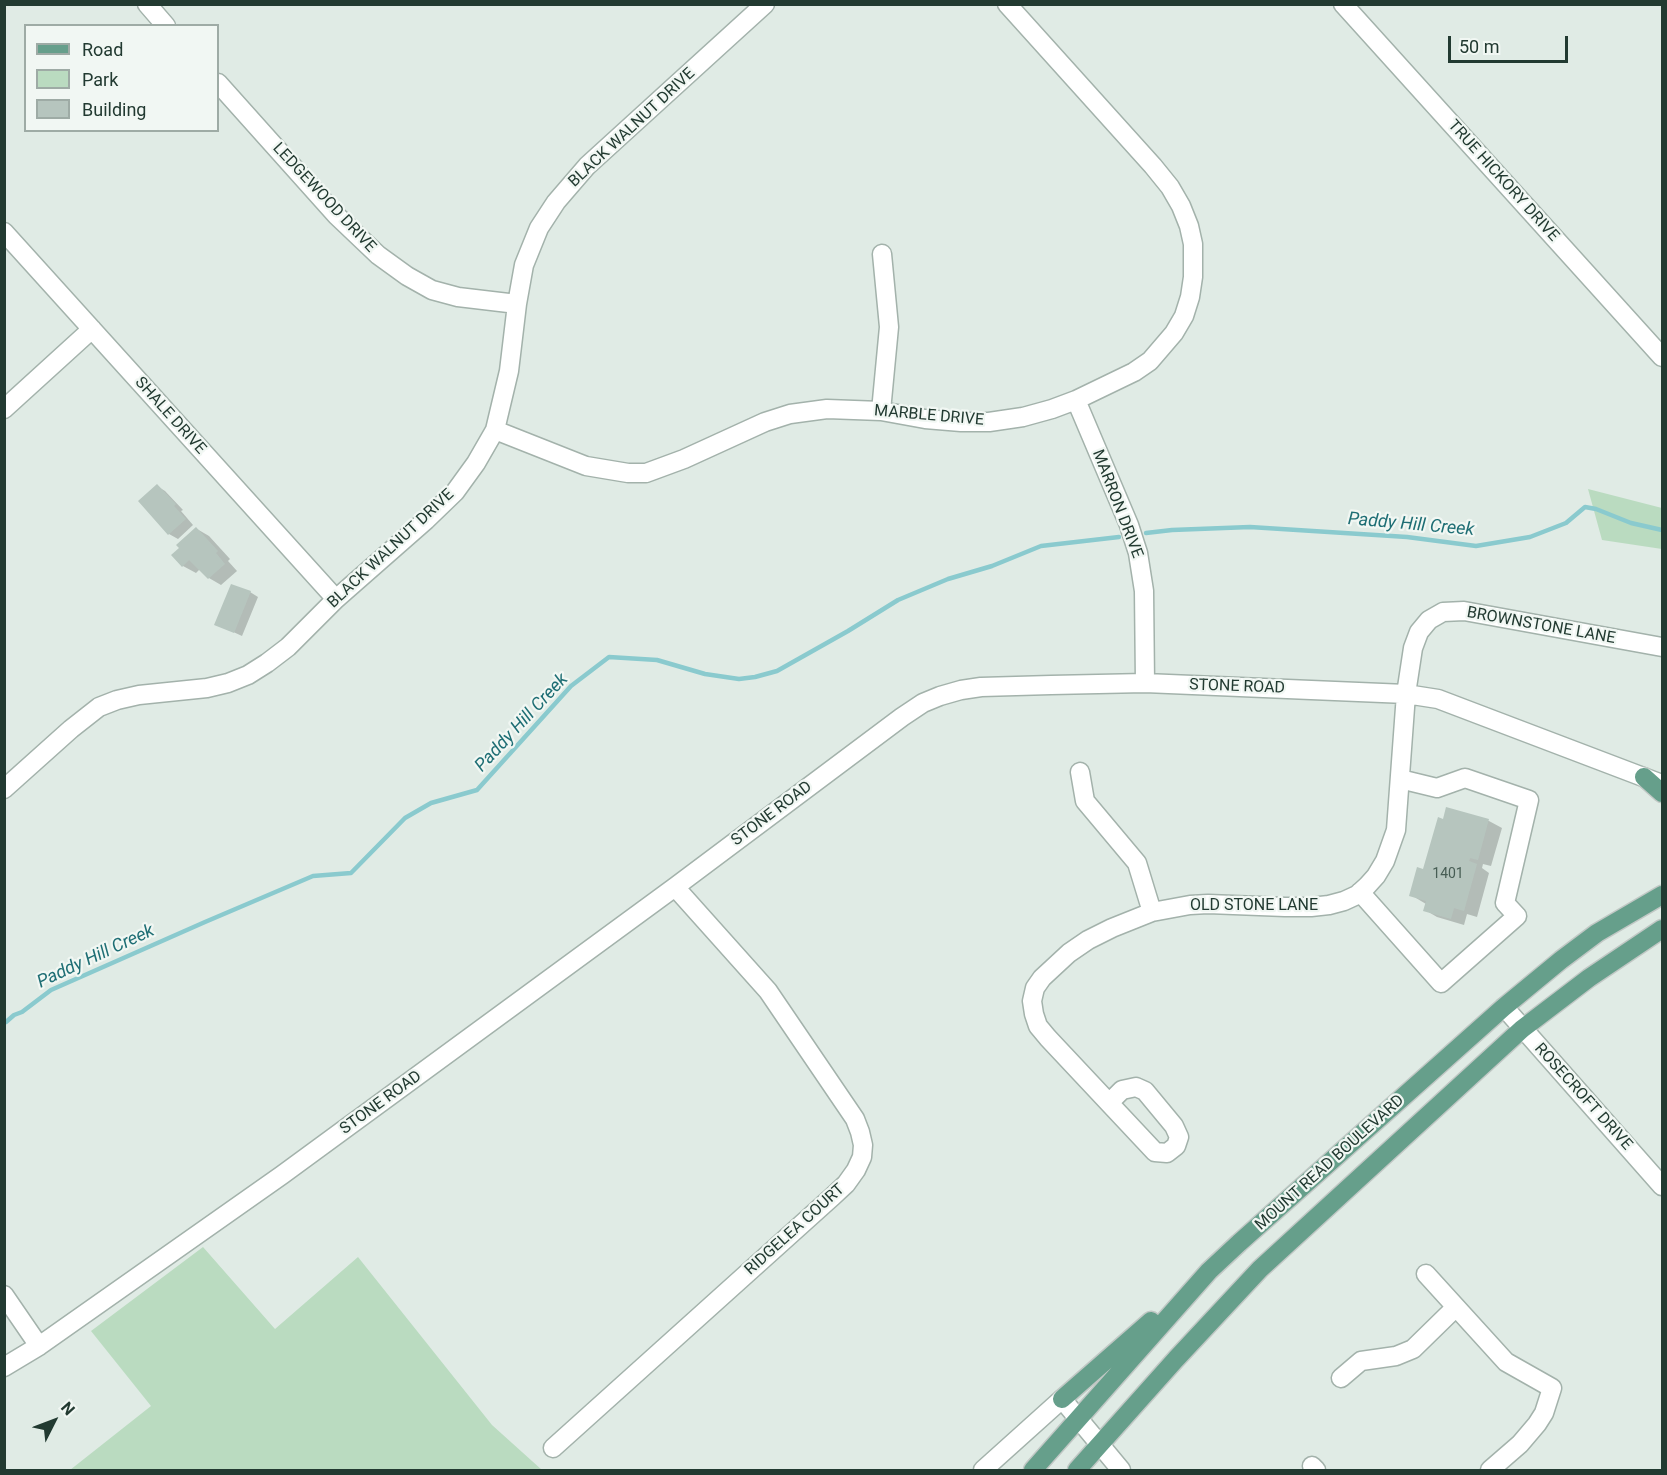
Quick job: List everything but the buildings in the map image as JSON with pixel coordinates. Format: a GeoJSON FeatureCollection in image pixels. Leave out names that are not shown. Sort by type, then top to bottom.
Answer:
{"type":"FeatureCollection","features":[{"type":"Feature","properties":{"kind":"main road"},"geometry":{"type":"LineString","coordinates":[[1644,777],[1662,793]]}},
{"type":"Feature","properties":{"kind":"main road","name":"MOUNT READ BOULEVARD"},"geometry":{"type":"LineString","coordinates":[[1033,1470],[1209,1271],[1504,1007],[1597,933],[1662,895]]}},
{"type":"Feature","properties":{"kind":"main road","name":"MOUNT READ BOULEVARD"},"geometry":{"type":"LineString","coordinates":[[1077,1470],[1260,1269],[1522,1029],[1589,978],[1662,929]]}},
{"type":"Feature","properties":{"kind":"main road"},"geometry":{"type":"LineString","coordinates":[[1062,1399],[1209,1271]]}},
{"type":"Feature","properties":{"kind":"street"},"geometry":{"type":"LineString","coordinates":[[147,4],[164,24]]}},
{"type":"Feature","properties":{"kind":"street","name":"BLACK WALNUT DRIVE"},"geometry":{"type":"LineString","coordinates":[[4,789],[99,707],[139,695],[228,683],[248,675],[267,663],[288,648],[336,599],[426,520],[454,492],[476,463],[495,430],[509,371],[524,266],[539,228],[570,184],[595,158],[765,4]]}},
{"type":"Feature","properties":{"kind":"street","name":"MARBLE DRIVE"},"geometry":{"type":"LineString","coordinates":[[495,430],[586,466],[628,473],[646,473],[675,463],[765,422],[790,414],[827,409],[881,411],[925,419],[962,422],[989,422],[1023,417],[1076,400],[1134,372],[1150,361],[1163,348],[1184,316],[1190,297],[1193,278],[1193,244],[1181,206],[1170,187],[1153,166],[1007,4]]}},
{"type":"Feature","properties":{"kind":"street","name":"TRUE HICKORY DRIVE"},"geometry":{"type":"LineString","coordinates":[[1343,4],[1662,357]]}},
{"type":"Feature","properties":{"kind":"street","name":"LEDGEWOOD DRIVE"},"geometry":{"type":"LineString","coordinates":[[219,84],[337,216],[378,255],[407,276],[432,290],[458,297],[518,304]]}},
{"type":"Feature","properties":{"kind":"street","name":"SHALE DRIVE"},"geometry":{"type":"LineString","coordinates":[[4,231],[336,599]]}},
{"type":"Feature","properties":{"kind":"street"},"geometry":{"type":"LineString","coordinates":[[881,411],[889,327],[882,254]]}},
{"type":"Feature","properties":{"kind":"street"},"geometry":{"type":"LineString","coordinates":[[4,409],[92,329]]}},
{"type":"Feature","properties":{"kind":"street","name":"MARRON DRIVE"},"geometry":{"type":"LineString","coordinates":[[1076,400],[1129,525],[1138,553],[1144,591],[1145,684]]}},
{"type":"Feature","properties":{"kind":"street","name":"BROWNSTONE LANE"},"geometry":{"type":"LineString","coordinates":[[1406,694],[1413,648],[1419,632],[1429,620],[1443,612],[1464,611],[1662,647]]}},
{"type":"Feature","properties":{"kind":"street","name":"STONE ROAD"},"geometry":{"type":"LineString","coordinates":[[4,1367],[39,1346],[282,1175],[675,887],[902,717],[922,703],[940,696],[981,687],[1145,684],[1406,694],[1438,699],[1662,784]]}},
{"type":"Feature","properties":{"kind":"street","name":"OLD STONE LANE"},"geometry":{"type":"LineString","coordinates":[[1109,1103],[1038,1026],[1032,1001],[1035,988],[1042,978],[1069,953],[1088,940],[1152,912],[1208,904],[1311,907],[1344,901],[1360,892],[1376,876],[1385,861],[1396,830],[1406,694]]}},
{"type":"Feature","properties":{"kind":"street"},"geometry":{"type":"LineString","coordinates":[[1080,772],[1085,801],[1137,863],[1152,912]]}},
{"type":"Feature","properties":{"kind":"street"},"geometry":{"type":"LineString","coordinates":[[1360,892],[1441,983],[1517,916],[1505,903],[1529,800],[1465,778],[1437,788],[1400,779]]}},
{"type":"Feature","properties":{"kind":"street","name":"RIDGELEA COURT"},"geometry":{"type":"LineString","coordinates":[[553,1448],[846,1184],[862,1157],[863,1145],[855,1119],[768,991],[675,887]]}},
{"type":"Feature","properties":{"kind":"street","name":"ROSECROFT DRIVE"},"geometry":{"type":"LineString","coordinates":[[1504,1007],[1662,1186]]}},
{"type":"Feature","properties":{"kind":"street"},"geometry":{"type":"LineString","coordinates":[[1426,1274],[1506,1362],[1552,1388],[1544,1413],[1529,1434],[1490,1470]]}},
{"type":"Feature","properties":{"kind":"street"},"geometry":{"type":"LineString","coordinates":[[4,1295],[39,1346]]}},
{"type":"Feature","properties":{"kind":"street"},"geometry":{"type":"LineString","coordinates":[[1341,1378],[1361,1361],[1396,1356],[1413,1349],[1456,1307]]}},
{"type":"Feature","properties":{"kind":"street"},"geometry":{"type":"LineString","coordinates":[[983,1470],[1062,1399],[1121,1470]]}},
{"type":"Feature","properties":{"kind":"green space"},"geometry":{"type":"Polygon","coordinates":[[[1588,489],[1662,508],[1662,549],[1602,540],[1588,489]]]}},
{"type":"Feature","properties":{"kind":"green space"},"geometry":{"type":"Polygon","coordinates":[[[203,1247],[275,1329],[358,1257],[492,1425],[542,1470],[70,1470],[151,1406],[91,1331],[203,1247]]]}},
{"type":"Feature","properties":{"kind":"waterway","name":"Paddy Hill Creek"},"geometry":{"type":"LineString","coordinates":[[1146,533],[1250,527],[1407,537],[1476,546],[1530,537],[1566,523],[1585,507],[1631,523],[1662,530]]}},
{"type":"Feature","properties":{"kind":"waterway","name":"Paddy Hill Creek"},"geometry":{"type":"LineString","coordinates":[[4,1021],[22,1012],[51,990],[205,922],[313,876],[351,873],[405,818],[431,803],[477,790],[571,686],[609,657],[657,660],[705,674],[739,679],[755,677],[777,671],[898,600],[948,579],[992,566],[1041,546],[1119,537]]}}]}
